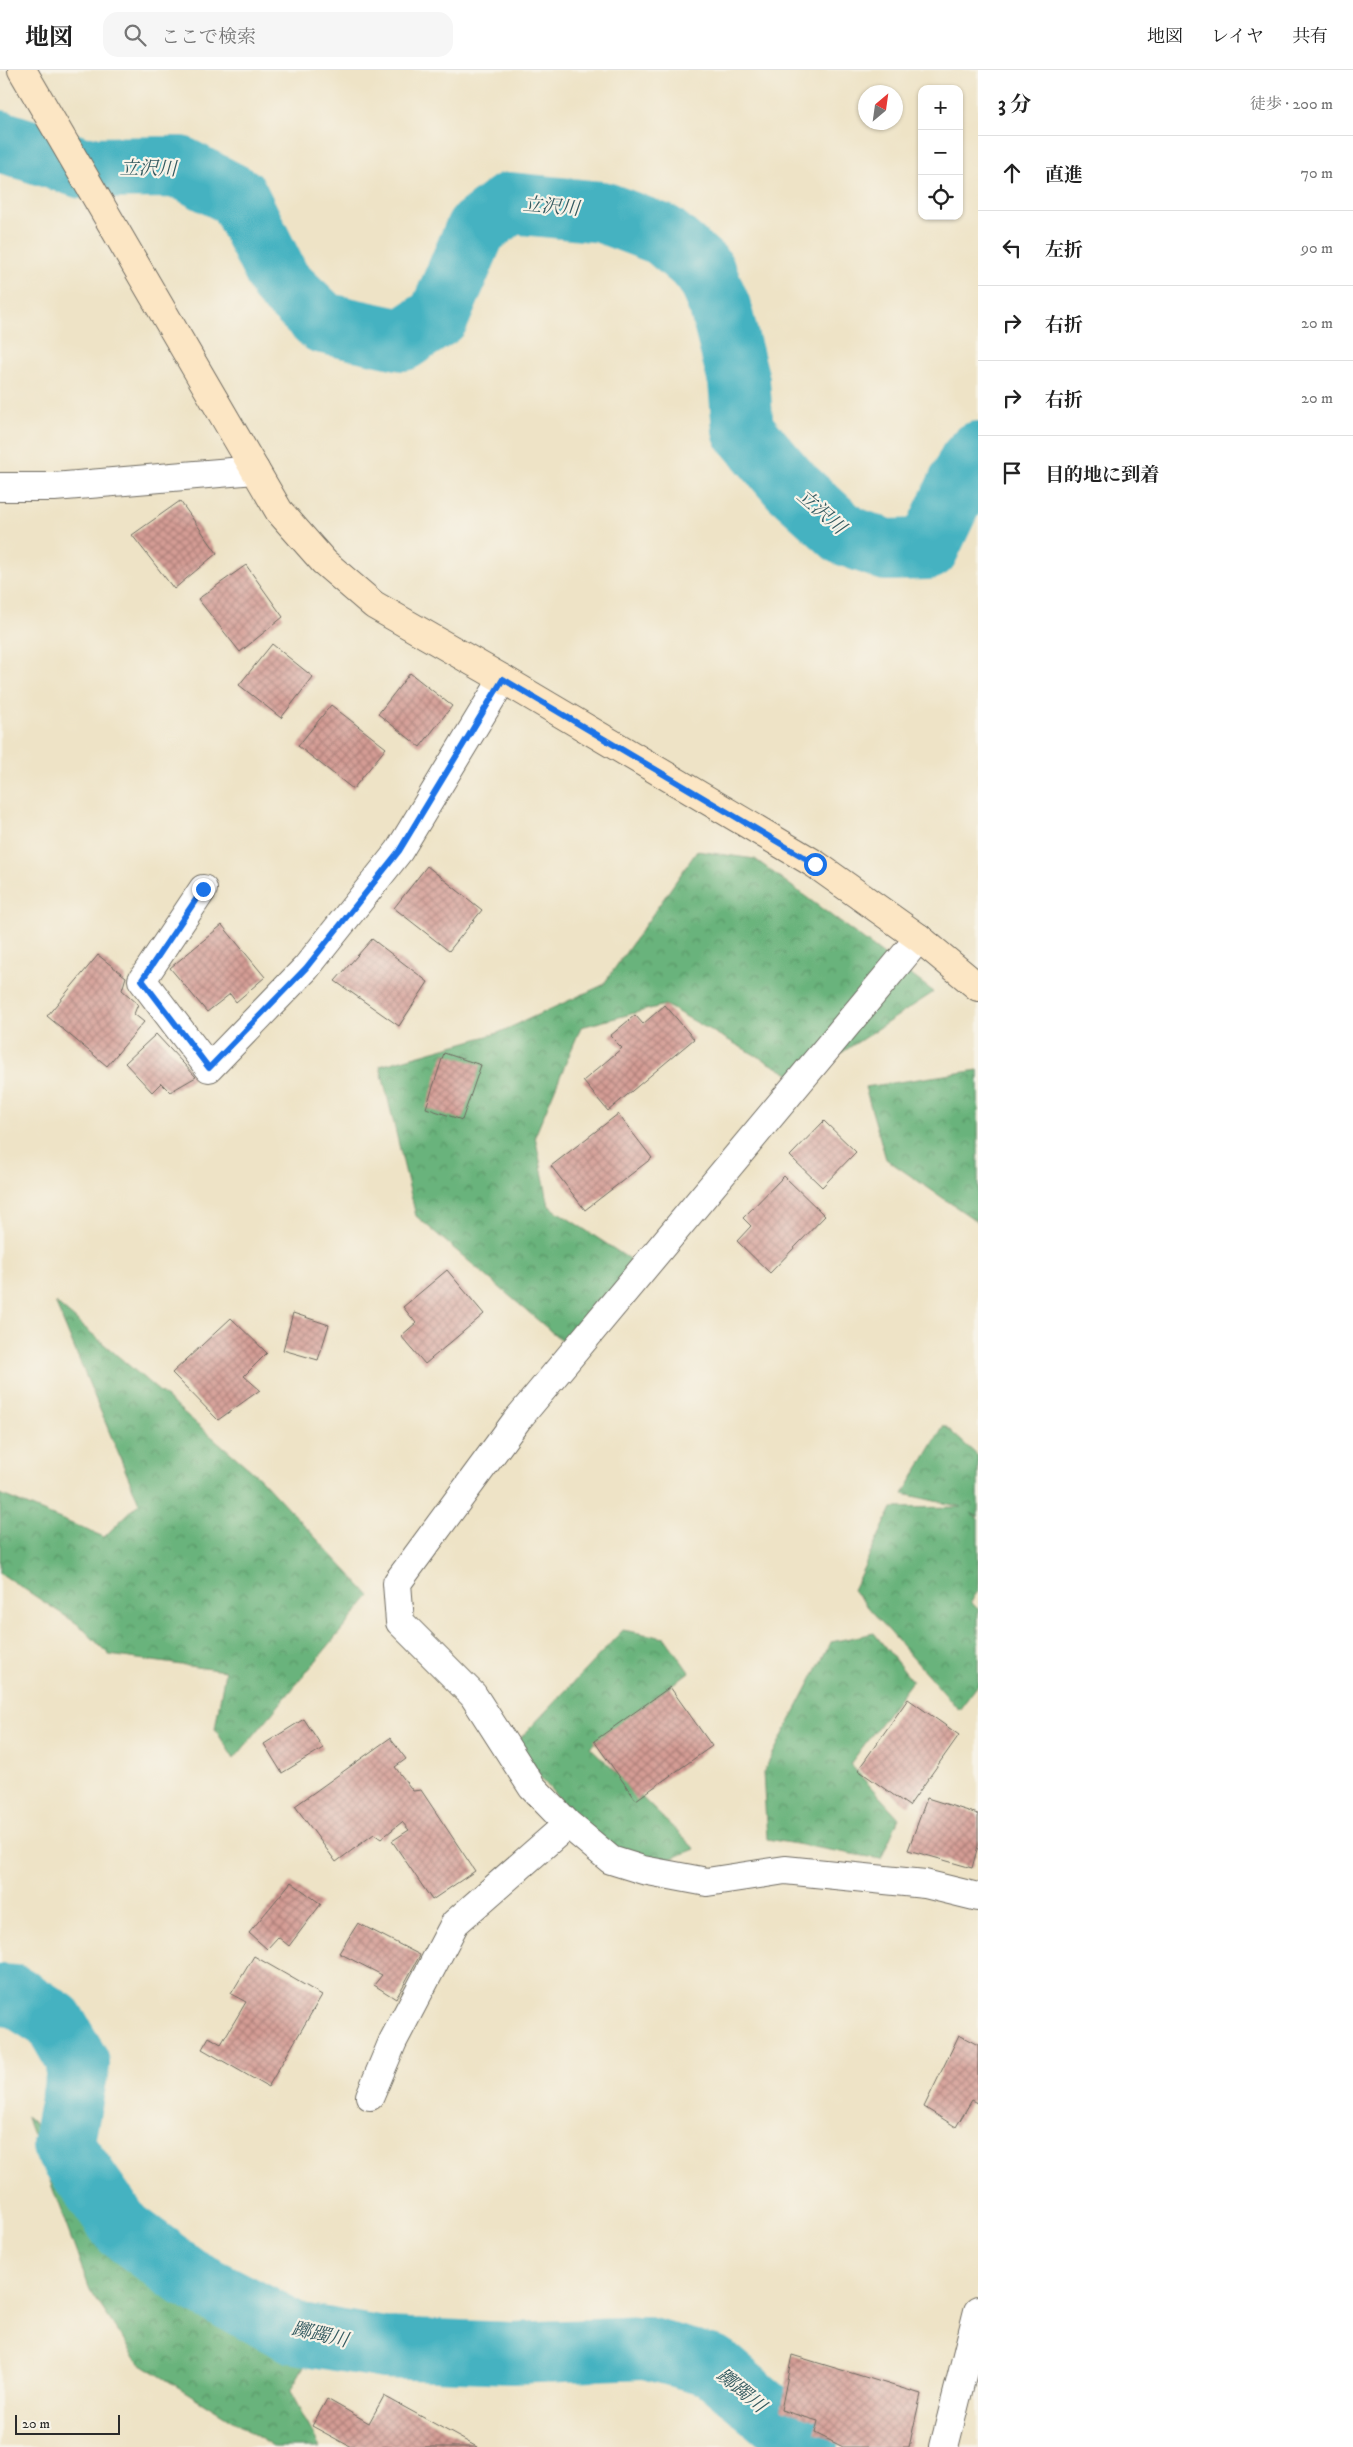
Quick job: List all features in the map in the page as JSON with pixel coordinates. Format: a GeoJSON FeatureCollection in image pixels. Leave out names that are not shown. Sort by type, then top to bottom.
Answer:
{"type":"FeatureCollection","features":[{"type":"Feature","properties":{"kind":"street"},"geometry":{"type":"LineString","coordinates":[[22,70],[279,511],[324,562],[374,605],[503,679],[815,864],[919,938],[978,987]]}},
{"type":"Feature","properties":{"kind":"street"},"geometry":{"type":"LineString","coordinates":[[0,488],[54,487],[255,470]]}},
{"type":"Feature","properties":{"kind":"street"},"geometry":{"type":"LineString","coordinates":[[203,889],[142,980],[209,1068],[306,968],[399,851],[503,679]]}},
{"type":"Feature","properties":{"kind":"street"},"geometry":{"type":"LineString","coordinates":[[919,938],[517,1420],[397,1583],[400,1622],[473,1695],[532,1787],[568,1824],[611,1860],[643,1870],[707,1882],[785,1870],[925,1884],[978,1897]]}},
{"type":"Feature","properties":{"kind":"street"},"geometry":{"type":"LineString","coordinates":[[370,2096],[394,2040],[455,1923],[568,1824]]}},
{"type":"Feature","properties":{"kind":"street"},"geometry":{"type":"LineString","coordinates":[[944,2447],[978,2312]]}},
{"type":"Feature","properties":{"kind":"green space"},"geometry":{"type":"Polygon","coordinates":[[[697,851],[755,859],[934,992],[800,1080],[665,1005],[581,1027],[535,1136],[549,1206],[643,1268],[574,1351],[416,1216],[380,1066],[498,1033],[603,985],[697,851]]]}},
{"type":"Feature","properties":{"kind":"green space"},"geometry":{"type":"Polygon","coordinates":[[[978,1070],[978,1222],[886,1159],[865,1087],[978,1070]]]}},
{"type":"Feature","properties":{"kind":"green space"},"geometry":{"type":"Polygon","coordinates":[[[55,1302],[260,1478],[370,1596],[234,1759],[215,1729],[225,1671],[109,1655],[79,1625],[0,1573],[0,1494],[104,1537],[139,1503],[55,1302]]]}},
{"type":"Feature","properties":{"kind":"green space"},"geometry":{"type":"Polygon","coordinates":[[[944,1425],[978,1456],[978,1517],[971,1513],[978,1519],[978,1591],[971,1602],[978,1609],[978,1685],[959,1710],[853,1590],[892,1508],[962,1507],[903,1494],[944,1425]]]}},
{"type":"Feature","properties":{"kind":"green space"},"geometry":{"type":"Polygon","coordinates":[[[623,1630],[665,1638],[689,1672],[590,1747],[695,1849],[643,1870],[573,1815],[513,1746],[623,1630]]]}},
{"type":"Feature","properties":{"kind":"green space"},"geometry":{"type":"Polygon","coordinates":[[[874,1633],[912,1681],[850,1764],[899,1818],[881,1859],[767,1839],[763,1773],[831,1642],[874,1633]]]}},
{"type":"Feature","properties":{"kind":"green space"},"geometry":{"type":"Polygon","coordinates":[[[26,2116],[309,2357],[290,2391],[320,2447],[274,2447],[138,2362],[90,2290],[26,2116]]]}},
{"type":"Feature","properties":{"kind":"building"},"geometry":{"type":"Polygon","coordinates":[[[180,501],[217,553],[174,589],[132,535],[180,501]]]}},
{"type":"Feature","properties":{"kind":"building"},"geometry":{"type":"Polygon","coordinates":[[[246,565],[283,617],[240,652],[198,599],[246,565]]]}},
{"type":"Feature","properties":{"kind":"building"},"geometry":{"type":"Polygon","coordinates":[[[272,644],[313,677],[281,718],[239,685],[272,644]]]}},
{"type":"Feature","properties":{"kind":"building"},"geometry":{"type":"Polygon","coordinates":[[[410,673],[452,706],[420,747],[378,714],[410,673]]]}},
{"type":"Feature","properties":{"kind":"building"},"geometry":{"type":"Polygon","coordinates":[[[331,705],[386,748],[353,789],[298,746],[331,705]]]}},
{"type":"Feature","properties":{"kind":"building"},"geometry":{"type":"Polygon","coordinates":[[[427,866],[482,910],[449,951],[394,908],[427,866]]]}},
{"type":"Feature","properties":{"kind":"building"},"geometry":{"type":"Polygon","coordinates":[[[222,925],[265,977],[236,1002],[230,994],[207,1012],[170,968],[222,925]]]}},
{"type":"Feature","properties":{"kind":"building"},"geometry":{"type":"Polygon","coordinates":[[[372,939],[428,982],[399,1026],[335,981],[372,939]]]}},
{"type":"Feature","properties":{"kind":"building"},"geometry":{"type":"Polygon","coordinates":[[[98,955],[126,977],[122,990],[138,1004],[134,1014],[144,1022],[107,1066],[47,1016],[98,955]]]}},
{"type":"Feature","properties":{"kind":"building"},"geometry":{"type":"Polygon","coordinates":[[[665,1005],[694,1039],[608,1111],[583,1081],[622,1048],[610,1036],[635,1015],[643,1024],[665,1005]]]}},
{"type":"Feature","properties":{"kind":"building"},"geometry":{"type":"Polygon","coordinates":[[[156,1034],[196,1077],[170,1092],[161,1083],[152,1092],[125,1063],[156,1034]]]}},
{"type":"Feature","properties":{"kind":"building"},"geometry":{"type":"Polygon","coordinates":[[[444,1053],[481,1065],[462,1120],[426,1108],[444,1053]]]}},
{"type":"Feature","properties":{"kind":"building"},"geometry":{"type":"Polygon","coordinates":[[[618,1114],[652,1158],[585,1210],[551,1166],[618,1114]]]}},
{"type":"Feature","properties":{"kind":"building"},"geometry":{"type":"Polygon","coordinates":[[[824,1121],[856,1152],[822,1187],[790,1156],[824,1121]]]}},
{"type":"Feature","properties":{"kind":"building"},"geometry":{"type":"Polygon","coordinates":[[[784,1176],[825,1216],[770,1273],[737,1241],[751,1226],[743,1218],[784,1176]]]}},
{"type":"Feature","properties":{"kind":"building"},"geometry":{"type":"Polygon","coordinates":[[[447,1270],[484,1314],[425,1364],[401,1336],[416,1323],[403,1307],[447,1270]]]}},
{"type":"Feature","properties":{"kind":"building"},"geometry":{"type":"Polygon","coordinates":[[[293,1313],[329,1325],[318,1360],[283,1350],[293,1313]]]}},
{"type":"Feature","properties":{"kind":"building"},"geometry":{"type":"Polygon","coordinates":[[[231,1318],[267,1353],[244,1376],[260,1390],[218,1420],[172,1373],[231,1318]]]}},
{"type":"Feature","properties":{"kind":"building"},"geometry":{"type":"Polygon","coordinates":[[[670,1687],[712,1746],[636,1800],[594,1741],[670,1687]]]}},
{"type":"Feature","properties":{"kind":"building"},"geometry":{"type":"Polygon","coordinates":[[[908,1699],[959,1735],[909,1806],[858,1770],[908,1699]]]}},
{"type":"Feature","properties":{"kind":"building"},"geometry":{"type":"Polygon","coordinates":[[[304,1719],[323,1748],[282,1773],[264,1744],[304,1719]]]}},
{"type":"Feature","properties":{"kind":"building"},"geometry":{"type":"Polygon","coordinates":[[[390,1738],[406,1759],[395,1767],[413,1791],[421,1790],[475,1871],[432,1900],[392,1841],[409,1830],[402,1822],[381,1839],[374,1834],[336,1862],[295,1806],[390,1738]]]}},
{"type":"Feature","properties":{"kind":"building"},"geometry":{"type":"Polygon","coordinates":[[[927,1798],[978,1814],[978,1846],[972,1868],[908,1850],[927,1798]]]}},
{"type":"Feature","properties":{"kind":"building"},"geometry":{"type":"Polygon","coordinates":[[[291,1882],[321,1904],[289,1946],[278,1937],[267,1949],[249,1933],[291,1882]]]}},
{"type":"Feature","properties":{"kind":"building"},"geometry":{"type":"Polygon","coordinates":[[[358,1923],[420,1955],[396,1999],[374,1985],[382,1975],[339,1953],[358,1923]]]}},
{"type":"Feature","properties":{"kind":"building"},"geometry":{"type":"Polygon","coordinates":[[[254,1956],[322,1995],[268,2087],[202,2049],[209,2037],[221,2044],[246,2002],[231,1994],[254,1956]]]}},
{"type":"Feature","properties":{"kind":"building"},"geometry":{"type":"Polygon","coordinates":[[[959,2035],[978,2045],[978,2103],[972,2100],[956,2127],[924,2107],[959,2035]]]}},
{"type":"Feature","properties":{"kind":"building"},"geometry":{"type":"Polygon","coordinates":[[[792,2355],[921,2394],[909,2447],[843,2447],[815,2433],[818,2421],[781,2410],[792,2355]]]}},
{"type":"Feature","properties":{"kind":"building"},"geometry":{"type":"Polygon","coordinates":[[[384,2396],[477,2447],[351,2447],[312,2426],[327,2399],[369,2423],[384,2396]]]}},
{"type":"Feature","properties":{"kind":"waterway","name":"立沢川"},"geometry":{"type":"LineString","coordinates":[[0,141],[83,168],[180,167],[238,197],[281,283],[323,323],[403,340],[439,316],[476,229],[510,203],[602,212],[663,235],[704,270],[720,307],[739,381],[743,430],[791,486],[845,535],[886,550],[928,549],[969,462],[978,452]]}},
{"type":"Feature","properties":{"kind":"waterway","name":"躑躅川"},"geometry":{"type":"LineString","coordinates":[[0,1995],[15,1996],[54,2021],[79,2064],[63,2145],[121,2228],[187,2277],[295,2333],[384,2348],[512,2353],[646,2348],[713,2366],[808,2447]]}},
{"type":"Feature","properties":{"kind":"route"},"geometry":{"type":"LineString","coordinates":[[203,889],[142,980],[209,1068],[306,968],[399,851],[503,679],[815,864]]}}]}
